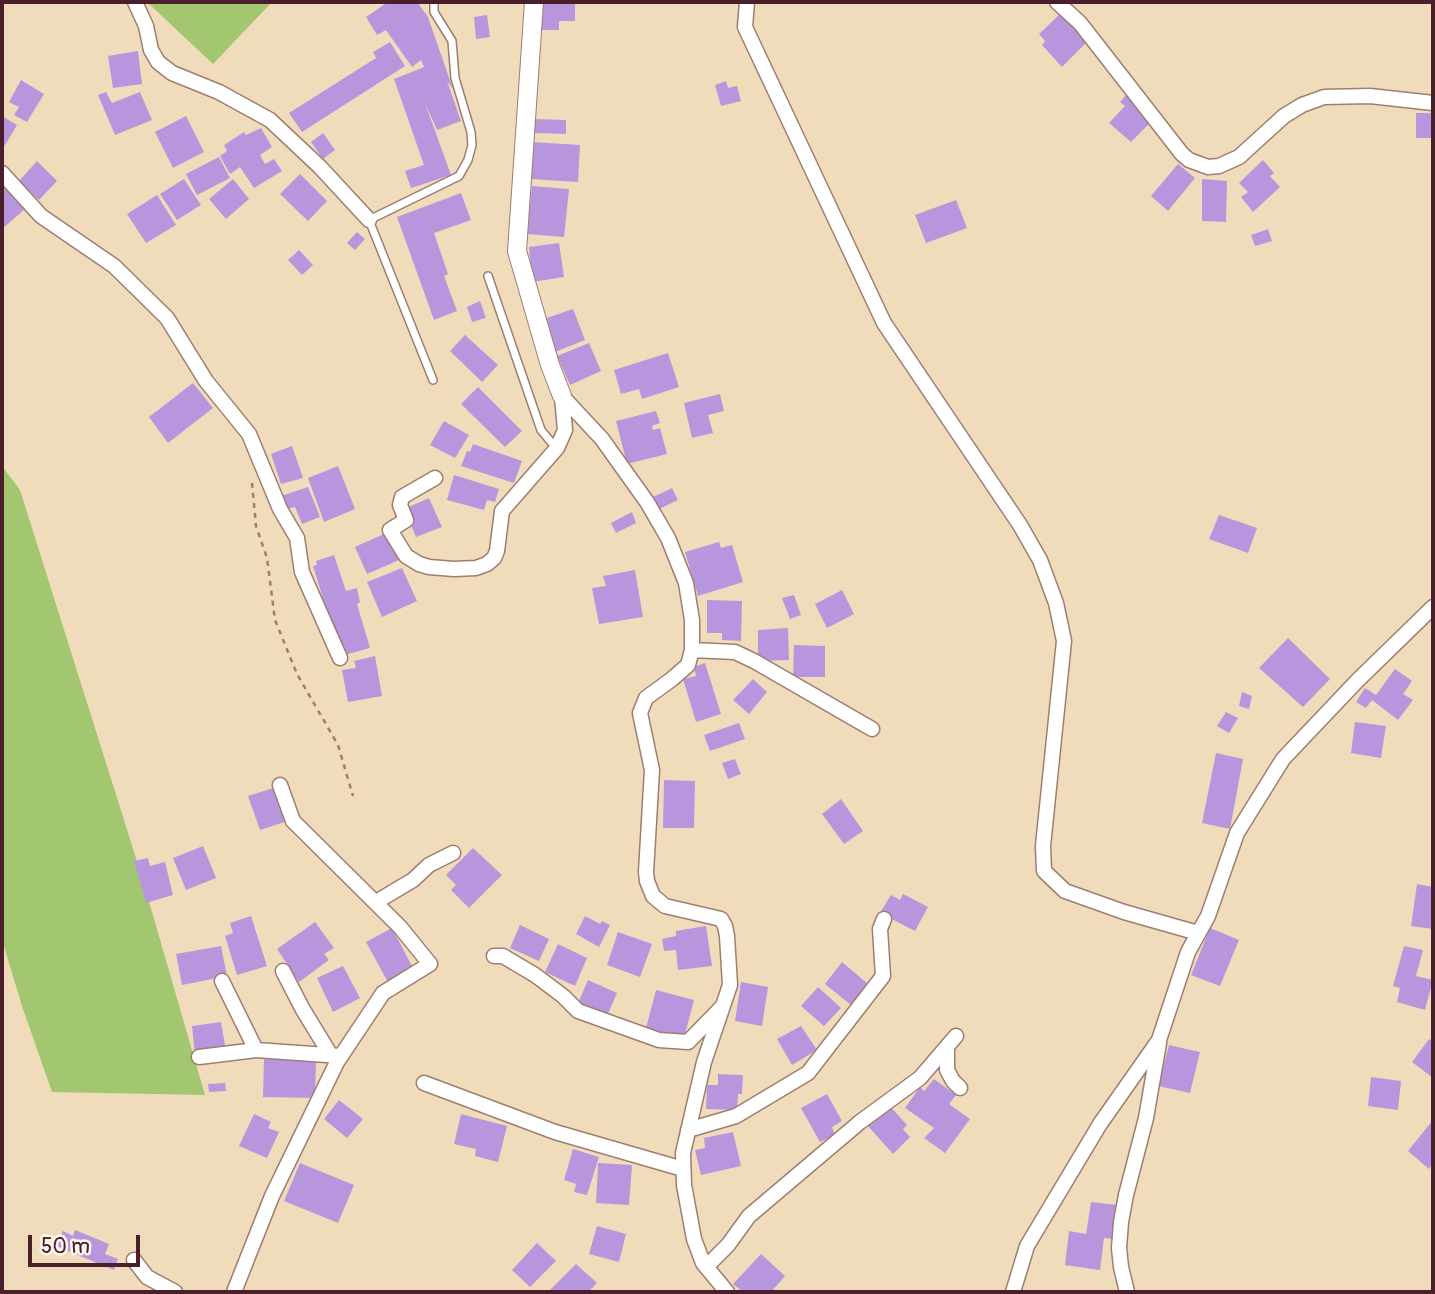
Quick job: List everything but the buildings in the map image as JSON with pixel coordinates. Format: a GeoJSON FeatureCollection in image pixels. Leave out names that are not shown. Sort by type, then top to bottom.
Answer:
{"type":"FeatureCollection","features":[{"type":"Feature","properties":{"kind":"street"},"geometry":{"type":"LineString","coordinates":[[135,2],[146,26],[151,50],[158,62],[172,73],[219,92],[270,120],[312,159],[369,219]]}},
{"type":"Feature","properties":{"kind":"street"},"geometry":{"type":"LineString","coordinates":[[435,478],[402,497],[400,505],[406,520],[390,530],[406,556],[419,564],[442,568],[476,568],[494,558],[502,512],[557,448],[565,430],[562,396],[550,365],[517,251],[534,2]]}},
{"type":"Feature","properties":{"kind":"street"},"geometry":{"type":"LineString","coordinates":[[747,2],[744,27],[884,323],[1020,526],[1040,559],[1056,603],[1064,641],[1043,846],[1044,871],[1065,891],[1124,912],[1198,933]]}},
{"type":"Feature","properties":{"kind":"street"},"geometry":{"type":"LineString","coordinates":[[1057,2],[1080,23],[1182,154],[1189,160],[1208,167],[1219,166],[1239,157],[1284,116],[1302,105],[1324,97],[1370,96],[1433,103]]}},
{"type":"Feature","properties":{"kind":"street"},"geometry":{"type":"LineString","coordinates":[[2,173],[41,216],[114,266],[167,318],[206,381],[249,434],[280,509],[298,538],[302,572],[340,658]]}},
{"type":"Feature","properties":{"kind":"street"},"geometry":{"type":"LineString","coordinates":[[562,396],[602,439],[647,502],[668,538],[686,583],[692,620],[692,649],[688,664],[651,693],[642,704],[641,723],[652,770],[647,881],[653,896],[665,906],[681,912],[712,916],[721,919],[725,926],[730,985],[704,1062],[682,1153],[694,1239],[706,1267],[727,1292]]}},
{"type":"Feature","properties":{"kind":"street"},"geometry":{"type":"LineString","coordinates":[[1127,1292],[1119,1248],[1121,1222],[1146,1118],[1159,1040],[1188,951],[1208,916],[1237,833],[1283,759],[1433,607]]}},
{"type":"Feature","properties":{"kind":"street"},"geometry":{"type":"LineString","coordinates":[[692,649],[735,652],[872,729]]}},
{"type":"Feature","properties":{"kind":"street"},"geometry":{"type":"LineString","coordinates":[[234,1292],[272,1196],[335,1055],[383,993],[430,964],[400,927],[293,821],[280,785]]}},
{"type":"Feature","properties":{"kind":"street"},"geometry":{"type":"LineString","coordinates":[[376,902],[413,880],[429,865],[453,853]]}},
{"type":"Feature","properties":{"kind":"street"},"geometry":{"type":"LineString","coordinates":[[688,1130],[736,1116],[808,1073],[886,973],[880,929],[884,919]]}},
{"type":"Feature","properties":{"kind":"street"},"geometry":{"type":"LineString","coordinates":[[494,956],[503,956],[535,975],[564,996],[578,1012],[659,1040],[688,1042],[723,1006]]}},
{"type":"Feature","properties":{"kind":"street"},"geometry":{"type":"LineString","coordinates":[[283,971],[302,1009],[335,1055]]}},
{"type":"Feature","properties":{"kind":"street"},"geometry":{"type":"LineString","coordinates":[[222,981],[256,1050]]}},
{"type":"Feature","properties":{"kind":"street"},"geometry":{"type":"LineString","coordinates":[[1013,1292],[1027,1246],[1100,1124],[1159,1040]]}},
{"type":"Feature","properties":{"kind":"street"},"geometry":{"type":"LineString","coordinates":[[706,1267],[728,1245],[749,1216],[860,1122],[920,1078],[952,1042],[947,1070],[960,1088]]}},
{"type":"Feature","properties":{"kind":"street"},"geometry":{"type":"LineString","coordinates":[[199,1057],[256,1050],[335,1055]]}},
{"type":"Feature","properties":{"kind":"street"},"geometry":{"type":"LineString","coordinates":[[424,1083],[555,1132],[683,1170]]}},
{"type":"Feature","properties":{"kind":"street"},"geometry":{"type":"LineString","coordinates":[[134,1260],[147,1278],[175,1292]]}},
{"type":"Feature","properties":{"kind":"lane"},"geometry":{"type":"LineString","coordinates":[[433,380],[369,219],[459,176],[468,160],[472,145],[471,131],[455,79],[452,41],[434,12],[434,2]]}},
{"type":"Feature","properties":{"kind":"lane"},"geometry":{"type":"LineString","coordinates":[[488,276],[541,430],[557,448]]}},
{"type":"Feature","properties":{"kind":"path"},"geometry":{"type":"LineString","coordinates":[[252,474],[256,526],[267,558],[275,620],[298,674],[338,745],[353,796]]}},
{"type":"Feature","properties":{"kind":"green space"},"geometry":{"type":"Polygon","coordinates":[[[147,2],[272,2],[213,64],[147,2]]]}},
{"type":"Feature","properties":{"kind":"green space"},"geometry":{"type":"Polygon","coordinates":[[[2,466],[20,490],[141,874],[205,1095],[52,1092],[22,1006],[2,940],[2,466]]]}}]}
